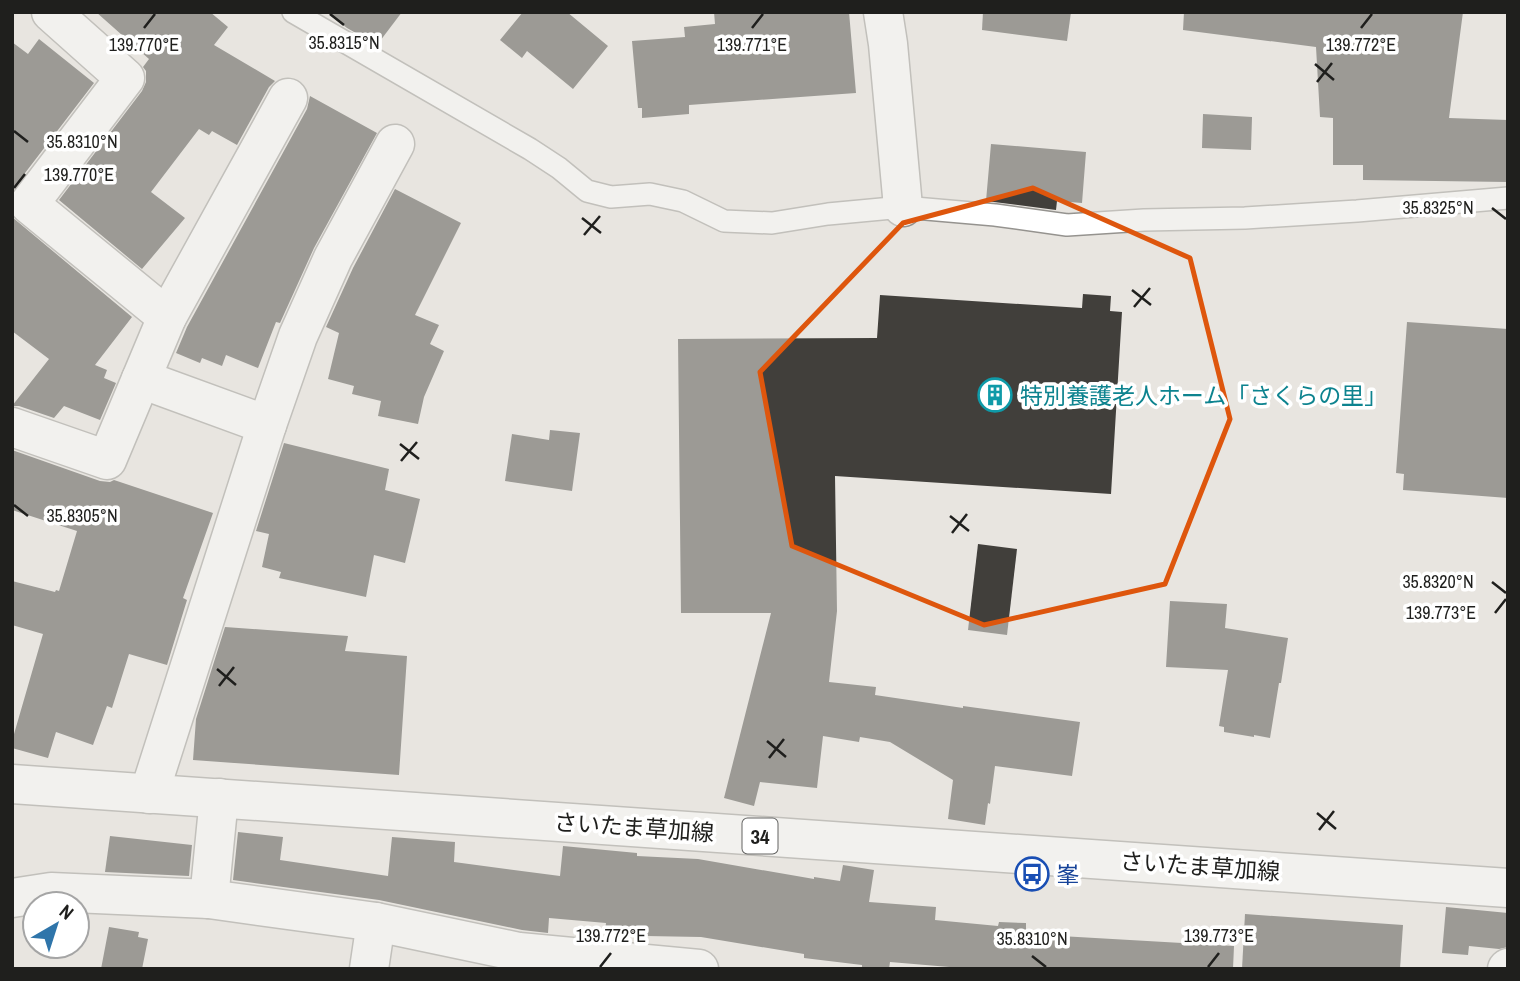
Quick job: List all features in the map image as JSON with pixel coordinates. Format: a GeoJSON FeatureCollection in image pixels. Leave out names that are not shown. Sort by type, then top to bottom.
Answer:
{"type":"FeatureCollection","features":[{"type":"Feature","properties":{"kind":"street"},"geometry":{"type":"LineString","coordinates":[[51,12],[125,78],[29,204],[167,317]]}},
{"type":"Feature","properties":{"kind":"street"},"geometry":{"type":"LineString","coordinates":[[883,12],[903,206]]}},
{"type":"Feature","properties":{"kind":"street"},"geometry":{"type":"LineString","coordinates":[[12,427],[107,460],[167,317],[288,98]]}},
{"type":"Feature","properties":{"kind":"street"},"geometry":{"type":"LineString","coordinates":[[149,794],[298,336],[328,269],[396,144]]}},
{"type":"Feature","properties":{"kind":"street"},"geometry":{"type":"LineString","coordinates":[[141,379],[267,425]]}},
{"type":"Feature","properties":{"kind":"street","name":"さいたま草加線"},"geometry":{"type":"LineString","coordinates":[[12,784],[1508,888]]}},
{"type":"Feature","properties":{"kind":"street"},"geometry":{"type":"LineString","coordinates":[[209,899],[219,798]]}},
{"type":"Feature","properties":{"kind":"street"},"geometry":{"type":"LineString","coordinates":[[12,898],[51,892],[209,899],[376,922],[519,952],[693,968]]}},
{"type":"Feature","properties":{"kind":"street"},"geometry":{"type":"LineString","coordinates":[[369,969],[376,922]]}},
{"type":"Feature","properties":{"kind":"lane"},"geometry":{"type":"LineString","coordinates":[[293,12],[530,149],[587,191],[611,197],[650,194],[683,201],[724,221],[772,223],[903,206],[1067,225],[1245,218],[1508,198]]}},
{"type":"Feature","properties":{"kind":"highlighted area"},"geometry":{"type":"Polygon","coordinates":[[[1033,188],[1190,258],[1230,419],[1165,584],[984,625],[792,546],[760,372],[903,223],[1033,188]]]}},
{"type":"Feature","properties":{"kind":"building"},"geometry":{"type":"Polygon","coordinates":[[[96,12],[210,12],[228,27],[214,45],[275,81],[237,145],[212,131],[209,135],[199,129],[151,192],[185,218],[142,269],[59,200],[142,91],[146,82],[146,71],[143,67],[149,59],[96,12]]]}},
{"type":"Feature","properties":{"kind":"building"},"geometry":{"type":"Polygon","coordinates":[[[326,12],[402,12],[377,45],[326,12]]]}},
{"type":"Feature","properties":{"kind":"building"},"geometry":{"type":"Polygon","coordinates":[[[523,12],[567,12],[608,46],[573,89],[527,51],[522,58],[500,40],[523,12]]]}},
{"type":"Feature","properties":{"kind":"building"},"geometry":{"type":"Polygon","coordinates":[[[714,12],[849,12],[856,93],[689,105],[689,114],[642,118],[642,108],[638,108],[632,41],[685,37],[684,27],[715,24],[714,12]]]}},
{"type":"Feature","properties":{"kind":"building"},"geometry":{"type":"Polygon","coordinates":[[[983,12],[1071,12],[1067,41],[982,30],[983,12]]]}},
{"type":"Feature","properties":{"kind":"building"},"geometry":{"type":"Polygon","coordinates":[[[1184,12],[1463,12],[1449,118],[1508,120],[1508,182],[1363,180],[1363,165],[1333,165],[1333,118],[1320,117],[1316,47],[1183,30],[1184,12]]]}},
{"type":"Feature","properties":{"kind":"building"},"geometry":{"type":"Polygon","coordinates":[[[39,39],[94,83],[12,190],[12,42],[28,54],[39,39]]]}},
{"type":"Feature","properties":{"kind":"building"},"geometry":{"type":"Polygon","coordinates":[[[310,96],[377,133],[314,248],[280,323],[276,322],[258,368],[226,355],[222,366],[202,358],[200,363],[176,353],[187,327],[307,109],[310,96]]]}},
{"type":"Feature","properties":{"kind":"building"},"geometry":{"type":"Polygon","coordinates":[[[1203,114],[1252,117],[1251,150],[1202,148],[1203,114]]]}},
{"type":"Feature","properties":{"kind":"building"},"geometry":{"type":"Polygon","coordinates":[[[991,144],[1086,152],[1082,203],[1057,201],[1056,210],[986,201],[991,144]]]}},
{"type":"Feature","properties":{"kind":"building"},"geometry":{"type":"Polygon","coordinates":[[[395,189],[461,223],[415,315],[439,325],[430,344],[444,351],[424,397],[418,424],[378,416],[381,401],[352,394],[354,386],[328,379],[339,333],[326,327],[353,268],[395,189]]]}},
{"type":"Feature","properties":{"kind":"building"},"geometry":{"type":"Polygon","coordinates":[[[12,217],[132,317],[95,365],[107,370],[104,378],[116,383],[100,420],[64,406],[54,418],[12,406],[49,359],[12,331],[12,217]]]}},
{"type":"Feature","properties":{"kind":"building"},"geometry":{"type":"Polygon","coordinates":[[[1083,294],[1111,296],[1110,311],[1122,312],[1111,494],[835,476],[837,611],[829,682],[876,687],[875,695],[1080,722],[1072,776],[995,766],[985,825],[948,819],[953,780],[890,742],[860,737],[859,742],[823,736],[817,788],[760,782],[754,806],[724,798],[771,613],[681,613],[678,339],[877,338],[880,295],[1082,308],[1083,294]]]}},
{"type":"Feature","properties":{"kind":"building"},"geometry":{"type":"Polygon","coordinates":[[[1407,322],[1508,329],[1508,498],[1403,490],[1404,474],[1396,473],[1407,322]]]}},
{"type":"Feature","properties":{"kind":"building"},"geometry":{"type":"Polygon","coordinates":[[[550,430],[580,433],[572,491],[505,481],[512,434],[549,440],[550,430]]]}},
{"type":"Feature","properties":{"kind":"building"},"geometry":{"type":"Polygon","coordinates":[[[284,443],[389,469],[385,490],[420,499],[405,563],[374,555],[366,597],[279,578],[281,572],[262,567],[269,534],[256,531],[284,443]]]}},
{"type":"Feature","properties":{"kind":"building"},"geometry":{"type":"Polygon","coordinates":[[[12,450],[100,481],[114,480],[213,513],[183,598],[187,600],[167,665],[129,654],[112,708],[107,706],[93,745],[56,732],[48,758],[12,748],[43,634],[12,625],[12,581],[59,591],[77,531],[12,510],[12,450]]]}},
{"type":"Feature","properties":{"kind":"building"},"geometry":{"type":"Polygon","coordinates":[[[978,544],[1017,549],[1007,635],[968,630],[978,544]]]}},
{"type":"Feature","properties":{"kind":"building"},"geometry":{"type":"Polygon","coordinates":[[[1170,601],[1227,604],[1225,628],[1288,638],[1270,738],[1224,732],[1224,727],[1219,726],[1228,670],[1166,667],[1170,601]]]}},
{"type":"Feature","properties":{"kind":"building"},"geometry":{"type":"Polygon","coordinates":[[[225,627],[348,636],[345,651],[407,656],[399,775],[193,760],[196,719],[225,627]]]}},
{"type":"Feature","properties":{"kind":"building"},"geometry":{"type":"Polygon","coordinates":[[[238,832],[283,837],[280,860],[388,876],[392,837],[455,842],[454,862],[560,876],[563,846],[637,853],[637,856],[698,859],[840,881],[843,865],[874,870],[869,902],[936,907],[935,920],[998,926],[999,922],[1026,923],[1026,931],[1043,932],[1043,935],[1234,946],[1233,969],[973,969],[890,962],[889,969],[862,969],[862,965],[804,958],[804,954],[701,937],[605,932],[606,923],[549,918],[548,933],[522,930],[379,900],[233,880],[238,832]]]}},
{"type":"Feature","properties":{"kind":"building"},"geometry":{"type":"Polygon","coordinates":[[[110,836],[192,845],[189,876],[105,872],[110,836]]]}},
{"type":"Feature","properties":{"kind":"building"},"geometry":{"type":"Polygon","coordinates":[[[1446,907],[1508,913],[1508,947],[1499,949],[1469,946],[1468,955],[1442,953],[1446,907]]]}},
{"type":"Feature","properties":{"kind":"building"},"geometry":{"type":"Polygon","coordinates":[[[1245,914],[1403,925],[1400,969],[1242,969],[1245,914]]]}},
{"type":"Feature","properties":{"kind":"building"},"geometry":{"type":"Polygon","coordinates":[[[109,927],[139,932],[138,937],[148,939],[142,969],[101,969],[109,927]]]}},
{"type":"Feature","properties":{"kind":"place","name":"特別養護老人ホーム「さくらの里」"},"geometry":{"type":"Point","coordinates":[995,395]}},
{"type":"Feature","properties":{"kind":"place","name":"峯"},"geometry":{"type":"Point","coordinates":[1032,874]}}]}
